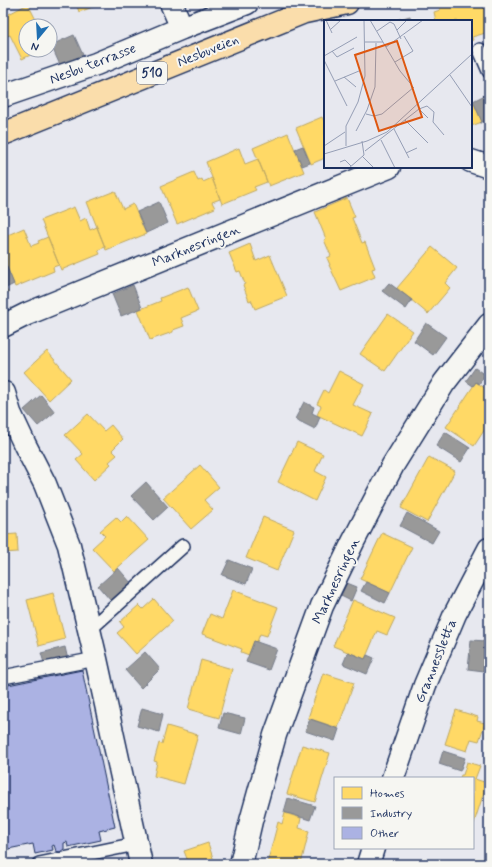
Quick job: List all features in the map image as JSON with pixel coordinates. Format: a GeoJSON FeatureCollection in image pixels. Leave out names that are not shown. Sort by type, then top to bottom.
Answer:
{"type":"FeatureCollection","features":[{"type":"Feature","properties":{"kind":"main road","name":"510"},"geometry":{"type":"LineString","coordinates":[[311,8],[347,3]]}},
{"type":"Feature","properties":{"kind":"main road","name":"Nesbuveien"},"geometry":{"type":"LineString","coordinates":[[3,134],[311,8]]}},
{"type":"Feature","properties":{"kind":"street"},"geometry":{"type":"LineString","coordinates":[[171,3],[182,28]]}},
{"type":"Feature","properties":{"kind":"street","name":"Nesbu terrasse"},"geometry":{"type":"LineString","coordinates":[[4,94],[96,64],[247,3]]}},
{"type":"Feature","properties":{"kind":"street"},"geometry":{"type":"LineString","coordinates":[[472,161],[489,167]]}},
{"type":"Feature","properties":{"kind":"street","name":"Marknesringen"},"geometry":{"type":"LineString","coordinates":[[3,326],[27,314],[387,168]]}},
{"type":"Feature","properties":{"kind":"street","name":"Marknesringen"},"geometry":{"type":"LineString","coordinates":[[241,864],[251,821],[275,735],[322,606],[393,465],[444,383],[489,325]]}},
{"type":"Feature","properties":{"kind":"street"},"geometry":{"type":"LineString","coordinates":[[4,393],[10,413],[45,484],[69,544],[96,659],[138,854]]}},
{"type":"Feature","properties":{"kind":"street","name":"Grannessletta"},"geometry":{"type":"LineString","coordinates":[[393,777],[425,684],[455,614],[489,549]]}},
{"type":"Feature","properties":{"kind":"street"},"geometry":{"type":"LineString","coordinates":[[368,864],[372,849]]}},
{"type":"Feature","properties":{"kind":"lane"},"geometry":{"type":"LineString","coordinates":[[480,50],[489,71]]}},
{"type":"Feature","properties":{"kind":"lane"},"geometry":{"type":"LineString","coordinates":[[89,630],[183,546]]}},
{"type":"Feature","properties":{"kind":"lane"},"geometry":{"type":"LineString","coordinates":[[3,677],[96,659]]}},
{"type":"Feature","properties":{"kind":"lane"},"geometry":{"type":"LineString","coordinates":[[39,864],[138,854]]}},
{"type":"Feature","properties":{"kind":"building: Homes"},"geometry":{"type":"Polygon","coordinates":[[[76,3],[104,3],[79,12],[76,3]]]}},
{"type":"Feature","properties":{"kind":"building: Homes"},"geometry":{"type":"Polygon","coordinates":[[[438,3],[468,3],[469,7],[485,3],[489,17],[489,32],[472,37],[472,20],[436,20],[434,12],[440,10],[438,3]]]}},
{"type":"Feature","properties":{"kind":"building: Homes"},"geometry":{"type":"Polygon","coordinates":[[[28,4],[35,18],[18,18],[18,51],[10,35],[7,36],[3,28],[3,17],[28,4]]]}},
{"type":"Feature","properties":{"kind":"building: Homes"},"geometry":{"type":"Polygon","coordinates":[[[472,98],[482,122],[472,126],[472,98]]]}},
{"type":"Feature","properties":{"kind":"building: Homes"},"geometry":{"type":"Polygon","coordinates":[[[322,117],[324,122],[324,158],[311,164],[296,128],[322,117]]]}},
{"type":"Feature","properties":{"kind":"building: Homes"},"geometry":{"type":"Polygon","coordinates":[[[288,133],[304,172],[269,186],[253,148],[288,133]]]}},
{"type":"Feature","properties":{"kind":"building: Homes"},"geometry":{"type":"Polygon","coordinates":[[[239,148],[245,164],[258,159],[267,182],[254,187],[256,190],[222,204],[206,162],[239,148]]]}},
{"type":"Feature","properties":{"kind":"building: Homes"},"geometry":{"type":"Polygon","coordinates":[[[194,172],[198,181],[202,179],[203,182],[212,178],[220,199],[212,202],[215,208],[177,224],[161,186],[194,172]]]}},
{"type":"Feature","properties":{"kind":"building: Homes"},"geometry":{"type":"Polygon","coordinates":[[[115,191],[123,209],[133,204],[146,234],[106,250],[87,202],[115,191]]]}},
{"type":"Feature","properties":{"kind":"building: Homes"},"geometry":{"type":"Polygon","coordinates":[[[347,198],[355,217],[352,218],[362,243],[365,242],[375,268],[372,269],[375,277],[341,291],[329,265],[327,258],[331,256],[315,212],[347,198]]]}},
{"type":"Feature","properties":{"kind":"building: Homes"},"geometry":{"type":"Polygon","coordinates":[[[74,207],[80,221],[86,218],[90,230],[97,227],[105,247],[98,250],[100,254],[61,270],[41,220],[74,207]]]}},
{"type":"Feature","properties":{"kind":"building: Homes"},"geometry":{"type":"Polygon","coordinates":[[[24,228],[31,246],[48,237],[59,265],[53,267],[54,271],[15,287],[3,258],[3,237],[24,228]]]}},
{"type":"Feature","properties":{"kind":"building: Homes"},"geometry":{"type":"Polygon","coordinates":[[[250,244],[256,261],[270,255],[287,296],[255,309],[251,300],[249,301],[240,271],[237,272],[229,253],[250,244]]]}},
{"type":"Feature","properties":{"kind":"building: Homes"},"geometry":{"type":"Polygon","coordinates":[[[432,247],[457,268],[445,283],[450,288],[428,314],[397,288],[432,247]]]}},
{"type":"Feature","properties":{"kind":"building: Homes"},"geometry":{"type":"Polygon","coordinates":[[[3,282],[8,293],[3,295],[3,282]]]}},
{"type":"Feature","properties":{"kind":"building: Homes"},"geometry":{"type":"Polygon","coordinates":[[[188,287],[198,311],[181,318],[184,326],[173,330],[173,332],[150,340],[138,310],[161,301],[160,298],[188,287]]]}},
{"type":"Feature","properties":{"kind":"building: Homes"},"geometry":{"type":"Polygon","coordinates":[[[388,314],[413,331],[385,371],[360,354],[388,314]]]}},
{"type":"Feature","properties":{"kind":"building: Homes"},"geometry":{"type":"Polygon","coordinates":[[[47,351],[71,379],[49,400],[24,372],[47,351]]]}},
{"type":"Feature","properties":{"kind":"building: Homes"},"geometry":{"type":"Polygon","coordinates":[[[339,371],[364,384],[353,405],[373,414],[362,436],[317,415],[321,406],[317,404],[324,390],[328,393],[339,371]]]}},
{"type":"Feature","properties":{"kind":"building: Homes"},"geometry":{"type":"Polygon","coordinates":[[[476,382],[489,391],[489,423],[474,446],[446,427],[476,382]]]}},
{"type":"Feature","properties":{"kind":"building: Homes"},"geometry":{"type":"Polygon","coordinates":[[[88,414],[104,431],[111,425],[123,439],[112,450],[117,455],[109,462],[111,464],[94,480],[76,460],[83,454],[65,435],[88,414]]]}},
{"type":"Feature","properties":{"kind":"building: Homes"},"geometry":{"type":"Polygon","coordinates":[[[297,442],[323,454],[315,471],[326,477],[315,501],[278,482],[297,442]]]}},
{"type":"Feature","properties":{"kind":"building: Homes"},"geometry":{"type":"Polygon","coordinates":[[[429,457],[455,471],[427,522],[401,508],[429,457]]]}},
{"type":"Feature","properties":{"kind":"building: Homes"},"geometry":{"type":"Polygon","coordinates":[[[200,465],[219,487],[204,500],[213,510],[191,529],[163,498],[200,465]]]}},
{"type":"Feature","properties":{"kind":"building: Homes"},"geometry":{"type":"Polygon","coordinates":[[[127,516],[149,540],[114,571],[92,548],[105,536],[100,531],[116,517],[121,522],[127,516]]]}},
{"type":"Feature","properties":{"kind":"building: Homes"},"geometry":{"type":"Polygon","coordinates":[[[263,517],[294,530],[277,571],[246,558],[263,517]]]}},
{"type":"Feature","properties":{"kind":"building: Homes"},"geometry":{"type":"Polygon","coordinates":[[[382,533],[412,547],[390,593],[360,579],[382,533]]]}},
{"type":"Feature","properties":{"kind":"building: Homes"},"geometry":{"type":"Polygon","coordinates":[[[17,534],[18,552],[3,553],[3,535],[17,534]]]}},
{"type":"Feature","properties":{"kind":"building: Homes"},"geometry":{"type":"Polygon","coordinates":[[[233,590],[278,607],[267,636],[260,634],[257,642],[254,641],[249,655],[241,652],[242,649],[202,634],[210,614],[222,619],[233,590]]]}},
{"type":"Feature","properties":{"kind":"building: Homes"},"geometry":{"type":"Polygon","coordinates":[[[53,593],[65,639],[39,646],[27,600],[53,593]]]}},
{"type":"Feature","properties":{"kind":"building: Homes"},"geometry":{"type":"Polygon","coordinates":[[[154,599],[173,621],[136,654],[117,633],[124,627],[120,622],[139,605],[143,609],[154,599]]]}},
{"type":"Feature","properties":{"kind":"building: Homes"},"geometry":{"type":"Polygon","coordinates":[[[353,600],[395,618],[387,635],[377,631],[365,659],[333,646],[353,600]]]}},
{"type":"Feature","properties":{"kind":"building: Homes"},"geometry":{"type":"Polygon","coordinates":[[[489,638],[489,668],[487,668],[489,638]]]}},
{"type":"Feature","properties":{"kind":"building: Homes"},"geometry":{"type":"Polygon","coordinates":[[[201,660],[232,669],[219,718],[188,709],[201,660]]]}},
{"type":"Feature","properties":{"kind":"building: Homes"},"geometry":{"type":"Polygon","coordinates":[[[323,673],[354,683],[338,728],[308,718],[323,673]]]}},
{"type":"Feature","properties":{"kind":"building: Homes"},"geometry":{"type":"Polygon","coordinates":[[[456,710],[478,717],[477,721],[485,723],[479,741],[471,739],[467,751],[445,744],[456,710]]]}},
{"type":"Feature","properties":{"kind":"building: Homes"},"geometry":{"type":"Polygon","coordinates":[[[167,726],[198,735],[184,784],[154,776],[157,762],[154,761],[159,743],[162,744],[167,726]]]}},
{"type":"Feature","properties":{"kind":"building: Homes"},"geometry":{"type":"Polygon","coordinates":[[[302,745],[330,753],[315,802],[287,794],[302,745]]]}},
{"type":"Feature","properties":{"kind":"building: Homes"},"geometry":{"type":"Polygon","coordinates":[[[467,762],[480,766],[475,779],[487,783],[474,823],[474,777],[460,777],[463,775],[467,762]]]}},
{"type":"Feature","properties":{"kind":"building: Homes"},"geometry":{"type":"Polygon","coordinates":[[[285,813],[301,818],[299,828],[309,831],[301,864],[267,864],[278,822],[282,824],[285,813]]]}},
{"type":"Feature","properties":{"kind":"building: Homes"},"geometry":{"type":"Polygon","coordinates":[[[208,843],[215,864],[189,864],[184,851],[208,843]]]}},
{"type":"Feature","properties":{"kind":"building: Industry"},"geometry":{"type":"Polygon","coordinates":[[[410,16],[411,20],[396,20],[410,16]]]}},
{"type":"Feature","properties":{"kind":"building: Industry"},"geometry":{"type":"Polygon","coordinates":[[[74,35],[83,55],[60,65],[57,58],[58,42],[74,35]]]}},
{"type":"Feature","properties":{"kind":"building: Industry"},"geometry":{"type":"Polygon","coordinates":[[[485,95],[489,105],[489,119],[480,123],[482,122],[473,101],[485,95]]]}},
{"type":"Feature","properties":{"kind":"building: Industry"},"geometry":{"type":"Polygon","coordinates":[[[303,146],[310,163],[302,166],[295,149],[303,146]]]}},
{"type":"Feature","properties":{"kind":"building: Industry"},"geometry":{"type":"Polygon","coordinates":[[[159,202],[168,223],[146,233],[137,212],[159,202]]]}},
{"type":"Feature","properties":{"kind":"building: Industry"},"geometry":{"type":"Polygon","coordinates":[[[6,265],[14,284],[6,288],[3,282],[3,266],[6,265]]]}},
{"type":"Feature","properties":{"kind":"building: Industry"},"geometry":{"type":"Polygon","coordinates":[[[389,283],[412,300],[406,309],[382,291],[389,283]]]}},
{"type":"Feature","properties":{"kind":"building: Industry"},"geometry":{"type":"Polygon","coordinates":[[[133,285],[142,308],[121,316],[112,294],[133,285]]]}},
{"type":"Feature","properties":{"kind":"building: Industry"},"geometry":{"type":"Polygon","coordinates":[[[426,323],[446,337],[433,355],[414,341],[426,323]]]}},
{"type":"Feature","properties":{"kind":"building: Industry"},"geometry":{"type":"Polygon","coordinates":[[[475,368],[485,375],[479,384],[476,382],[473,386],[466,381],[475,368]]]}},
{"type":"Feature","properties":{"kind":"building: Industry"},"geometry":{"type":"Polygon","coordinates":[[[41,395],[55,412],[38,426],[24,410],[41,395]]]}},
{"type":"Feature","properties":{"kind":"building: Industry"},"geometry":{"type":"Polygon","coordinates":[[[304,402],[314,407],[312,413],[320,417],[315,429],[295,419],[304,402]]]}},
{"type":"Feature","properties":{"kind":"building: Industry"},"geometry":{"type":"Polygon","coordinates":[[[445,432],[470,448],[461,462],[436,446],[445,432]]]}},
{"type":"Feature","properties":{"kind":"building: Industry"},"geometry":{"type":"Polygon","coordinates":[[[146,482],[168,507],[154,520],[131,496],[146,482]]]}},
{"type":"Feature","properties":{"kind":"building: Industry"},"geometry":{"type":"Polygon","coordinates":[[[407,513],[439,531],[432,543],[400,526],[407,513]]]}},
{"type":"Feature","properties":{"kind":"building: Industry"},"geometry":{"type":"Polygon","coordinates":[[[229,560],[252,569],[246,584],[222,575],[229,560]]]}},
{"type":"Feature","properties":{"kind":"building: Industry"},"geometry":{"type":"Polygon","coordinates":[[[118,568],[131,583],[111,601],[98,586],[118,568]]]}},
{"type":"Feature","properties":{"kind":"building: Industry"},"geometry":{"type":"Polygon","coordinates":[[[366,582],[390,593],[385,603],[361,591],[366,582]]]}},
{"type":"Feature","properties":{"kind":"building: Industry"},"geometry":{"type":"Polygon","coordinates":[[[347,583],[357,587],[351,601],[341,596],[347,583]]]}},
{"type":"Feature","properties":{"kind":"building: Industry"},"geometry":{"type":"Polygon","coordinates":[[[471,640],[486,641],[484,671],[468,669],[471,640]]]}},
{"type":"Feature","properties":{"kind":"building: Industry"},"geometry":{"type":"Polygon","coordinates":[[[254,641],[277,649],[269,670],[246,662],[254,641]]]}},
{"type":"Feature","properties":{"kind":"building: Industry"},"geometry":{"type":"Polygon","coordinates":[[[65,647],[68,660],[45,666],[41,653],[65,647]]]}},
{"type":"Feature","properties":{"kind":"building: Industry"},"geometry":{"type":"Polygon","coordinates":[[[145,652],[160,669],[141,688],[125,670],[145,652]]]}},
{"type":"Feature","properties":{"kind":"building: Industry"},"geometry":{"type":"Polygon","coordinates":[[[348,652],[365,659],[367,655],[374,658],[367,674],[343,664],[348,652]]]}},
{"type":"Feature","properties":{"kind":"building: Industry"},"geometry":{"type":"Polygon","coordinates":[[[142,708],[163,714],[159,732],[137,726],[142,708]]]}},
{"type":"Feature","properties":{"kind":"building: Industry"},"geometry":{"type":"Polygon","coordinates":[[[223,713],[245,718],[241,734],[219,728],[223,713]]]}},
{"type":"Feature","properties":{"kind":"building: Industry"},"geometry":{"type":"Polygon","coordinates":[[[310,719],[339,729],[335,741],[305,731],[310,719]]]}},
{"type":"Feature","properties":{"kind":"building: Industry"},"geometry":{"type":"Polygon","coordinates":[[[443,751],[465,758],[460,771],[439,764],[443,751]]]}},
{"type":"Feature","properties":{"kind":"building: Industry"},"geometry":{"type":"Polygon","coordinates":[[[489,771],[489,785],[485,783],[489,771]]]}},
{"type":"Feature","properties":{"kind":"building: Industry"},"geometry":{"type":"Polygon","coordinates":[[[288,798],[315,806],[310,820],[284,812],[288,798]]]}},
{"type":"Feature","properties":{"kind":"building: Other"},"geometry":{"type":"Polygon","coordinates":[[[82,670],[115,827],[99,831],[101,840],[68,847],[67,842],[64,843],[64,849],[60,852],[56,851],[54,845],[52,846],[53,850],[35,854],[33,844],[3,850],[3,686],[82,670]]]}}]}
